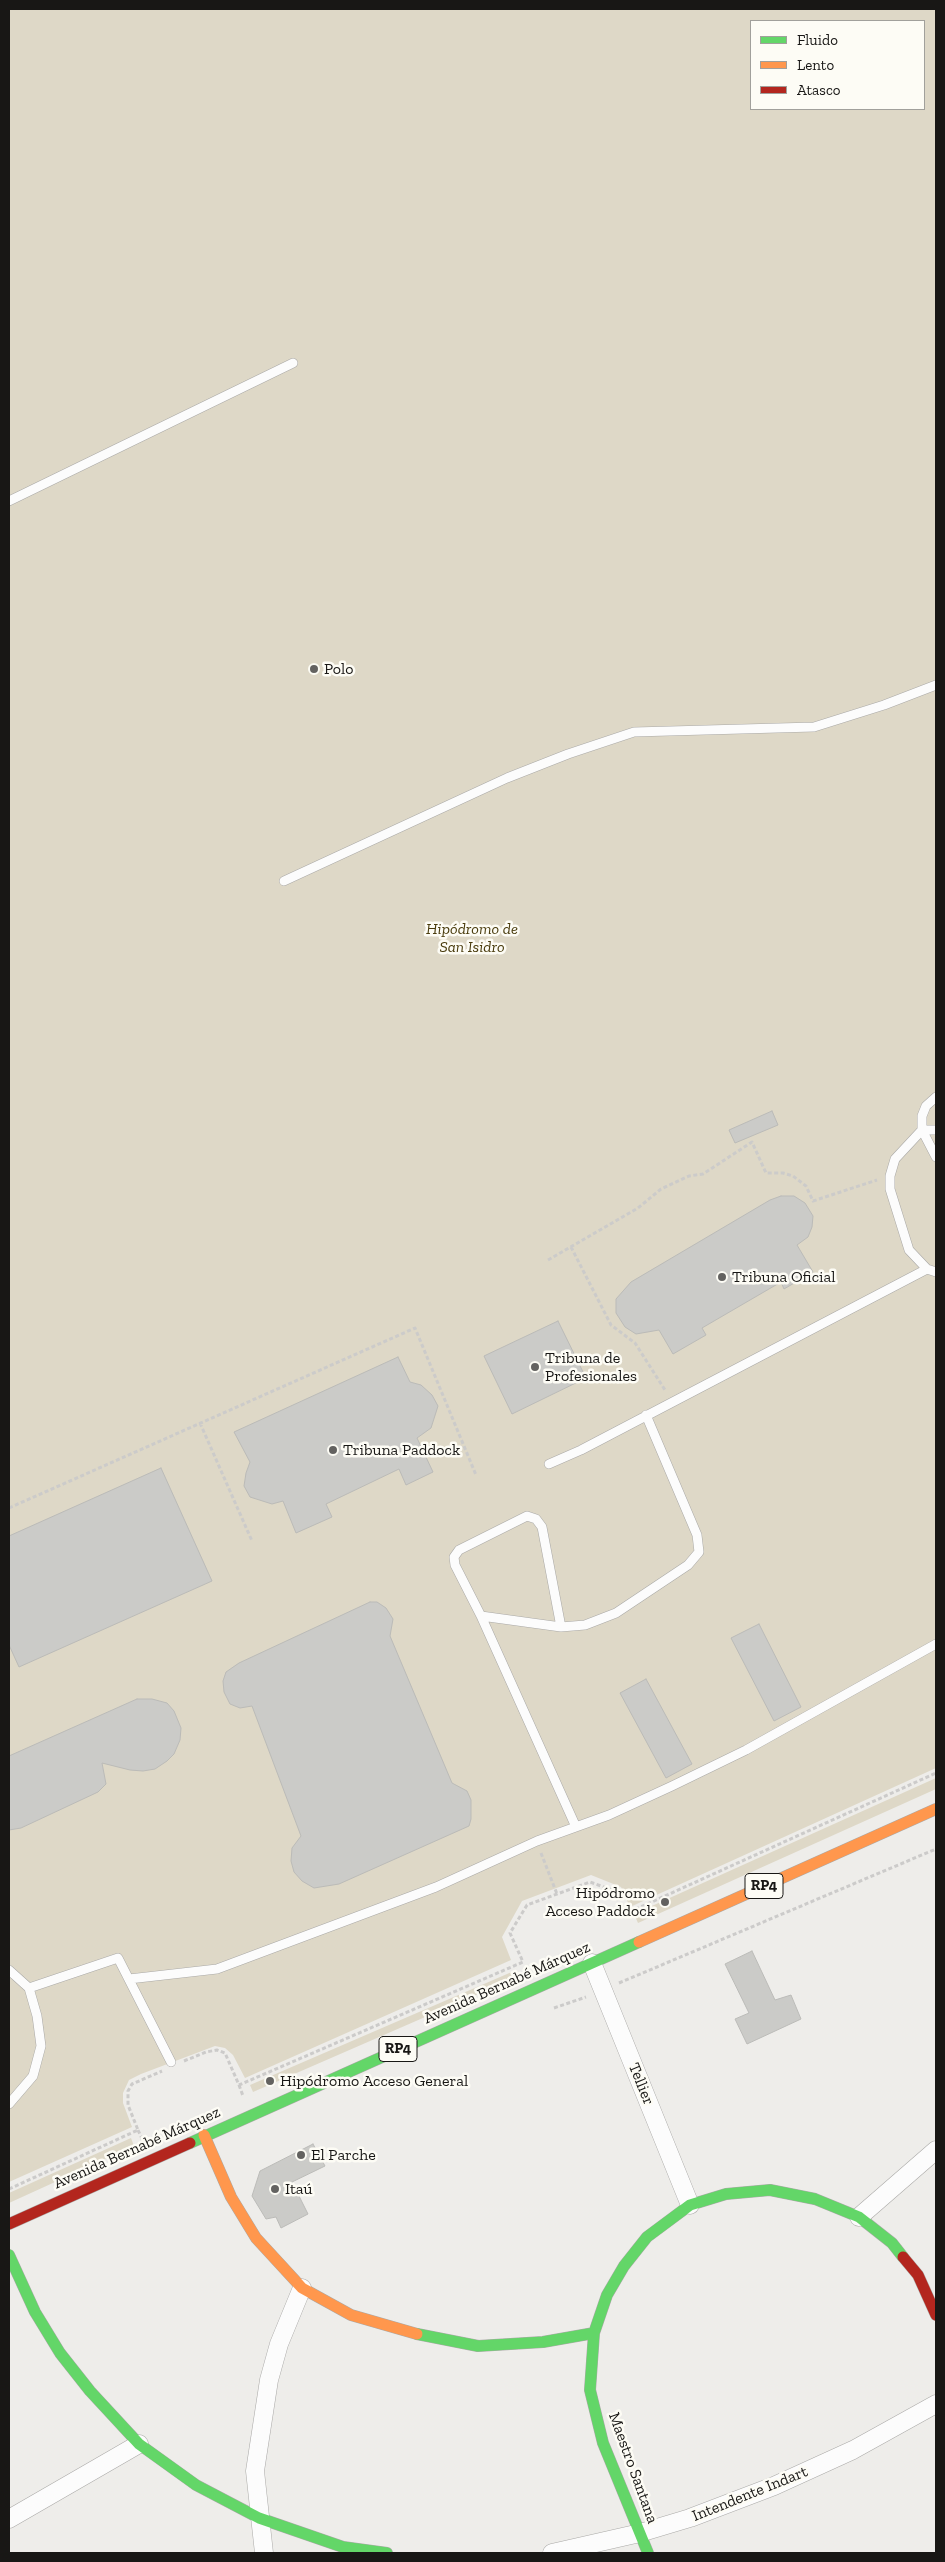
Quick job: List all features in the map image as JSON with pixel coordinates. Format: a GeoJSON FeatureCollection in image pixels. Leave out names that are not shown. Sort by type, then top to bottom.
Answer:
{"type":"FeatureCollection","features":[{"type":"Feature","properties":{"kind":"street","name":"Avenida Bernabé Márquez"},"geometry":{"type":"LineString","coordinates":[[9,2224],[204,2135],[936,1809]]}},
{"type":"Feature","properties":{"kind":"street","name":"Tellier"},"geometry":{"type":"LineString","coordinates":[[592,1963],[690,2205]]}},
{"type":"Feature","properties":{"kind":"street"},"geometry":{"type":"LineString","coordinates":[[204,2135],[232,2197],[256,2238],[302,2288],[351,2315],[405,2332],[478,2346],[543,2342],[594,2333]]}},
{"type":"Feature","properties":{"kind":"street"},"geometry":{"type":"LineString","coordinates":[[859,2217],[936,2150]]}},
{"type":"Feature","properties":{"kind":"street","name":"Maestro Santana"},"geometry":{"type":"LineString","coordinates":[[648,2553],[603,2443],[590,2390],[594,2333],[607,2295],[624,2266],[647,2237],[690,2205],[726,2194],[770,2190],[816,2199],[859,2217],[892,2243],[918,2275],[936,2314]]}},
{"type":"Feature","properties":{"kind":"street"},"geometry":{"type":"LineString","coordinates":[[9,2255],[35,2312],[60,2353],[90,2391],[139,2444],[196,2485],[259,2518],[343,2547],[387,2553]]}},
{"type":"Feature","properties":{"kind":"street"},"geometry":{"type":"LineString","coordinates":[[264,2553],[255,2471],[269,2380],[279,2344],[302,2288]]}},
{"type":"Feature","properties":{"kind":"street","name":"Intendente Indart"},"geometry":{"type":"LineString","coordinates":[[552,2553],[640,2533],[690,2518],[774,2486],[853,2450],[936,2404]]}},
{"type":"Feature","properties":{"kind":"street"},"geometry":{"type":"LineString","coordinates":[[9,2519],[139,2444]]}},
{"type":"Feature","properties":{"kind":"lane"},"geometry":{"type":"LineString","coordinates":[[9,501],[293,362]]}},
{"type":"Feature","properties":{"kind":"lane"},"geometry":{"type":"LineString","coordinates":[[284,881],[507,778],[568,754],[634,732],[814,727],[884,705],[936,685]]}},
{"type":"Feature","properties":{"kind":"lane"},"geometry":{"type":"LineString","coordinates":[[936,1097],[926,1106],[922,1130],[895,1159],[890,1176],[890,1189],[909,1250],[926,1268],[936,1272]]}},
{"type":"Feature","properties":{"kind":"lane"},"geometry":{"type":"LineString","coordinates":[[922,1130],[936,1130]]}},
{"type":"Feature","properties":{"kind":"lane"},"geometry":{"type":"LineString","coordinates":[[922,1130],[936,1157]]}},
{"type":"Feature","properties":{"kind":"lane"},"geometry":{"type":"LineString","coordinates":[[549,1464],[580,1450],[926,1268]]}},
{"type":"Feature","properties":{"kind":"lane"},"geometry":{"type":"LineString","coordinates":[[481,1616],[561,1627],[585,1625],[616,1613],[688,1565],[698,1552],[697,1535],[646,1415]]}},
{"type":"Feature","properties":{"kind":"lane"},"geometry":{"type":"LineString","coordinates":[[561,1627],[542,1527],[536,1519],[527,1516],[458,1550],[454,1557],[455,1565],[481,1616],[576,1828]]}},
{"type":"Feature","properties":{"kind":"lane"},"geometry":{"type":"LineString","coordinates":[[129,1979],[217,1969],[436,1887],[537,1841],[576,1828],[635,1804],[746,1750],[936,1644]]}},
{"type":"Feature","properties":{"kind":"lane"},"geometry":{"type":"LineString","coordinates":[[29,1988],[118,1958],[167,2066]]}},
{"type":"Feature","properties":{"kind":"lane"},"geometry":{"type":"LineString","coordinates":[[9,1970],[29,1988],[37,2016],[41,2046],[34,2076],[9,2104]]}},
{"type":"Feature","properties":{"kind":"path"},"geometry":{"type":"LineString","coordinates":[[548,1260],[638,1208],[661,1189],[689,1176],[703,1174],[752,1142],[766,1173],[783,1172],[793,1176],[806,1186],[813,1201],[890,1176]]}},
{"type":"Feature","properties":{"kind":"path"},"geometry":{"type":"LineString","coordinates":[[571,1247],[611,1325],[635,1343],[672,1401]]}},
{"type":"Feature","properties":{"kind":"path"},"geometry":{"type":"LineString","coordinates":[[9,1508],[414,1328],[476,1475]]}},
{"type":"Feature","properties":{"kind":"path"},"geometry":{"type":"LineString","coordinates":[[200,1423],[252,1541]]}},
{"type":"Feature","properties":{"kind":"path"},"geometry":{"type":"LineString","coordinates":[[181,2062],[206,2052],[217,2050],[229,2058],[239,2084],[523,1962],[510,1933],[527,1905],[590,1882],[615,1891],[623,1915],[936,1774]]}},
{"type":"Feature","properties":{"kind":"path"},"geometry":{"type":"LineString","coordinates":[[537,1841],[557,1894]]}},
{"type":"Feature","properties":{"kind":"path"},"geometry":{"type":"LineString","coordinates":[[534,1989],[545,2011],[603,1990],[936,1850]]}},
{"type":"Feature","properties":{"kind":"path"},"geometry":{"type":"LineString","coordinates":[[9,2188],[138,2130],[128,2105],[128,2091],[132,2084],[167,2066]]}},
{"type":"Feature","properties":{"kind":"green space","name":"Hipódromo de San Isidro"},"geometry":{"type":"Polygon","coordinates":[[[9,9],[936,9],[936,1768],[630,1907],[621,1887],[591,1875],[522,1901],[502,1937],[511,1960],[245,2078],[233,2055],[225,2048],[215,2046],[141,2074],[129,2080],[123,2093],[123,2103],[132,2127],[9,2182],[9,9]]]}},
{"type":"Feature","properties":{"kind":"green space"},"geometry":{"type":"Polygon","coordinates":[[[936,1778],[936,1789],[638,1923],[634,1914],[936,1778]]]}},
{"type":"Feature","properties":{"kind":"green space"},"geometry":{"type":"Polygon","coordinates":[[[514,1971],[517,1977],[253,2092],[250,2085],[514,1971]]]}},
{"type":"Feature","properties":{"kind":"green space"},"geometry":{"type":"Polygon","coordinates":[[[131,2138],[134,2146],[9,2203],[9,2193],[131,2138]]]}},
{"type":"Feature","properties":{"kind":"building"},"geometry":{"type":"Polygon","coordinates":[[[772,1111],[778,1125],[735,1143],[729,1130],[772,1111]]]}},
{"type":"Feature","properties":{"kind":"building","name":"Tribuna Oficial"},"geometry":{"type":"Polygon","coordinates":[[[781,1196],[794,1196],[805,1203],[813,1216],[812,1227],[808,1237],[797,1245],[813,1272],[784,1289],[781,1282],[702,1328],[706,1335],[673,1354],[659,1330],[636,1334],[625,1327],[616,1313],[616,1299],[631,1282],[770,1200],[781,1196]]]}},
{"type":"Feature","properties":{"kind":"building","name":"Tribuna de Profesionales"},"geometry":{"type":"Polygon","coordinates":[[[558,1321],[586,1378],[512,1414],[484,1356],[558,1321]]]}},
{"type":"Feature","properties":{"kind":"building","name":"Tribuna Paddock"},"geometry":{"type":"Polygon","coordinates":[[[398,1357],[410,1382],[421,1385],[432,1395],[438,1406],[431,1428],[417,1438],[433,1472],[406,1485],[399,1469],[326,1504],[332,1517],[296,1533],[283,1501],[272,1504],[250,1497],[244,1486],[250,1462],[234,1432],[398,1357]]]}},
{"type":"Feature","properties":{"kind":"building"},"geometry":{"type":"Polygon","coordinates":[[[161,1468],[212,1581],[19,1667],[9,1645],[9,1536],[161,1468]]]}},
{"type":"Feature","properties":{"kind":"building"},"geometry":{"type":"Polygon","coordinates":[[[370,1602],[377,1602],[386,1608],[393,1619],[390,1636],[452,1783],[467,1791],[471,1800],[471,1819],[469,1826],[339,1884],[314,1888],[302,1881],[294,1872],[291,1861],[292,1848],[301,1836],[252,1706],[240,1708],[230,1704],[224,1692],[223,1681],[226,1672],[239,1663],[370,1602]]]}},
{"type":"Feature","properties":{"kind":"building"},"geometry":{"type":"Polygon","coordinates":[[[759,1624],[801,1707],[774,1721],[731,1638],[759,1624]]]}},
{"type":"Feature","properties":{"kind":"building"},"geometry":{"type":"Polygon","coordinates":[[[646,1679],[692,1764],[666,1778],[620,1693],[646,1679]]]}},
{"type":"Feature","properties":{"kind":"building"},"geometry":{"type":"Polygon","coordinates":[[[137,1699],[152,1699],[167,1703],[174,1711],[181,1728],[180,1740],[174,1754],[155,1769],[143,1771],[130,1770],[102,1763],[106,1784],[98,1792],[21,1828],[9,1830],[9,1756],[137,1699]]]}},
{"type":"Feature","properties":{"kind":"building"},"geometry":{"type":"Polygon","coordinates":[[[752,1951],[775,2000],[791,1995],[801,2019],[747,2044],[735,2019],[749,2013],[725,1964],[752,1951]]]}},
{"type":"Feature","properties":{"kind":"building","name":"Itaú"},"geometry":{"type":"Polygon","coordinates":[[[313,2144],[325,2166],[292,2182],[308,2214],[281,2228],[276,2217],[266,2219],[252,2196],[260,2171],[313,2144]]]}},
{"type":"Feature","properties":{"kind":"traffic: fast"},"geometry":{"type":"LineString","coordinates":[[190,2143],[639,1942]]}},
{"type":"Feature","properties":{"kind":"traffic: fast"},"geometry":{"type":"LineString","coordinates":[[648,2553],[603,2443],[590,2390],[594,2333],[607,2295],[624,2266],[647,2237],[690,2205],[726,2194],[770,2190],[815,2199],[859,2217],[892,2243],[903,2257]]}},
{"type":"Feature","properties":{"kind":"traffic: fast"},"geometry":{"type":"LineString","coordinates":[[9,2255],[35,2312],[60,2353],[90,2391],[139,2444],[196,2485],[259,2518],[343,2547],[387,2553]]}},
{"type":"Feature","properties":{"kind":"traffic: fast"},"geometry":{"type":"LineString","coordinates":[[417,2334],[478,2346],[543,2342],[594,2333]]}},
{"type":"Feature","properties":{"kind":"traffic: slow"},"geometry":{"type":"LineString","coordinates":[[639,1942],[936,1809]]}},
{"type":"Feature","properties":{"kind":"traffic: slow"},"geometry":{"type":"LineString","coordinates":[[204,2135],[231,2197],[256,2238],[302,2288],[351,2315],[417,2334]]}},
{"type":"Feature","properties":{"kind":"traffic: jam"},"geometry":{"type":"LineString","coordinates":[[9,2224],[190,2143]]}},
{"type":"Feature","properties":{"kind":"traffic: jam"},"geometry":{"type":"LineString","coordinates":[[903,2257],[918,2275],[936,2315]]}},
{"type":"Feature","properties":{"kind":"place","name":"Polo"},"geometry":{"type":"Point","coordinates":[314,669]}},
{"type":"Feature","properties":{"kind":"place","name":"Tribuna Oficial"},"geometry":{"type":"Point","coordinates":[722,1277]}},
{"type":"Feature","properties":{"kind":"place","name":"Tribuna de Profesionales"},"geometry":{"type":"Point","coordinates":[535,1367]}},
{"type":"Feature","properties":{"kind":"place","name":"Tribuna Paddock"},"geometry":{"type":"Point","coordinates":[333,1450]}},
{"type":"Feature","properties":{"kind":"place","name":"Hipódromo Acceso Paddock"},"geometry":{"type":"Point","coordinates":[665,1902]}},
{"type":"Feature","properties":{"kind":"place","name":"Hipódromo Acceso General"},"geometry":{"type":"Point","coordinates":[270,2081]}},
{"type":"Feature","properties":{"kind":"place","name":"El Parche"},"geometry":{"type":"Point","coordinates":[301,2155]}},
{"type":"Feature","properties":{"kind":"place","name":"Itaú"},"geometry":{"type":"Point","coordinates":[275,2189]}}]}
